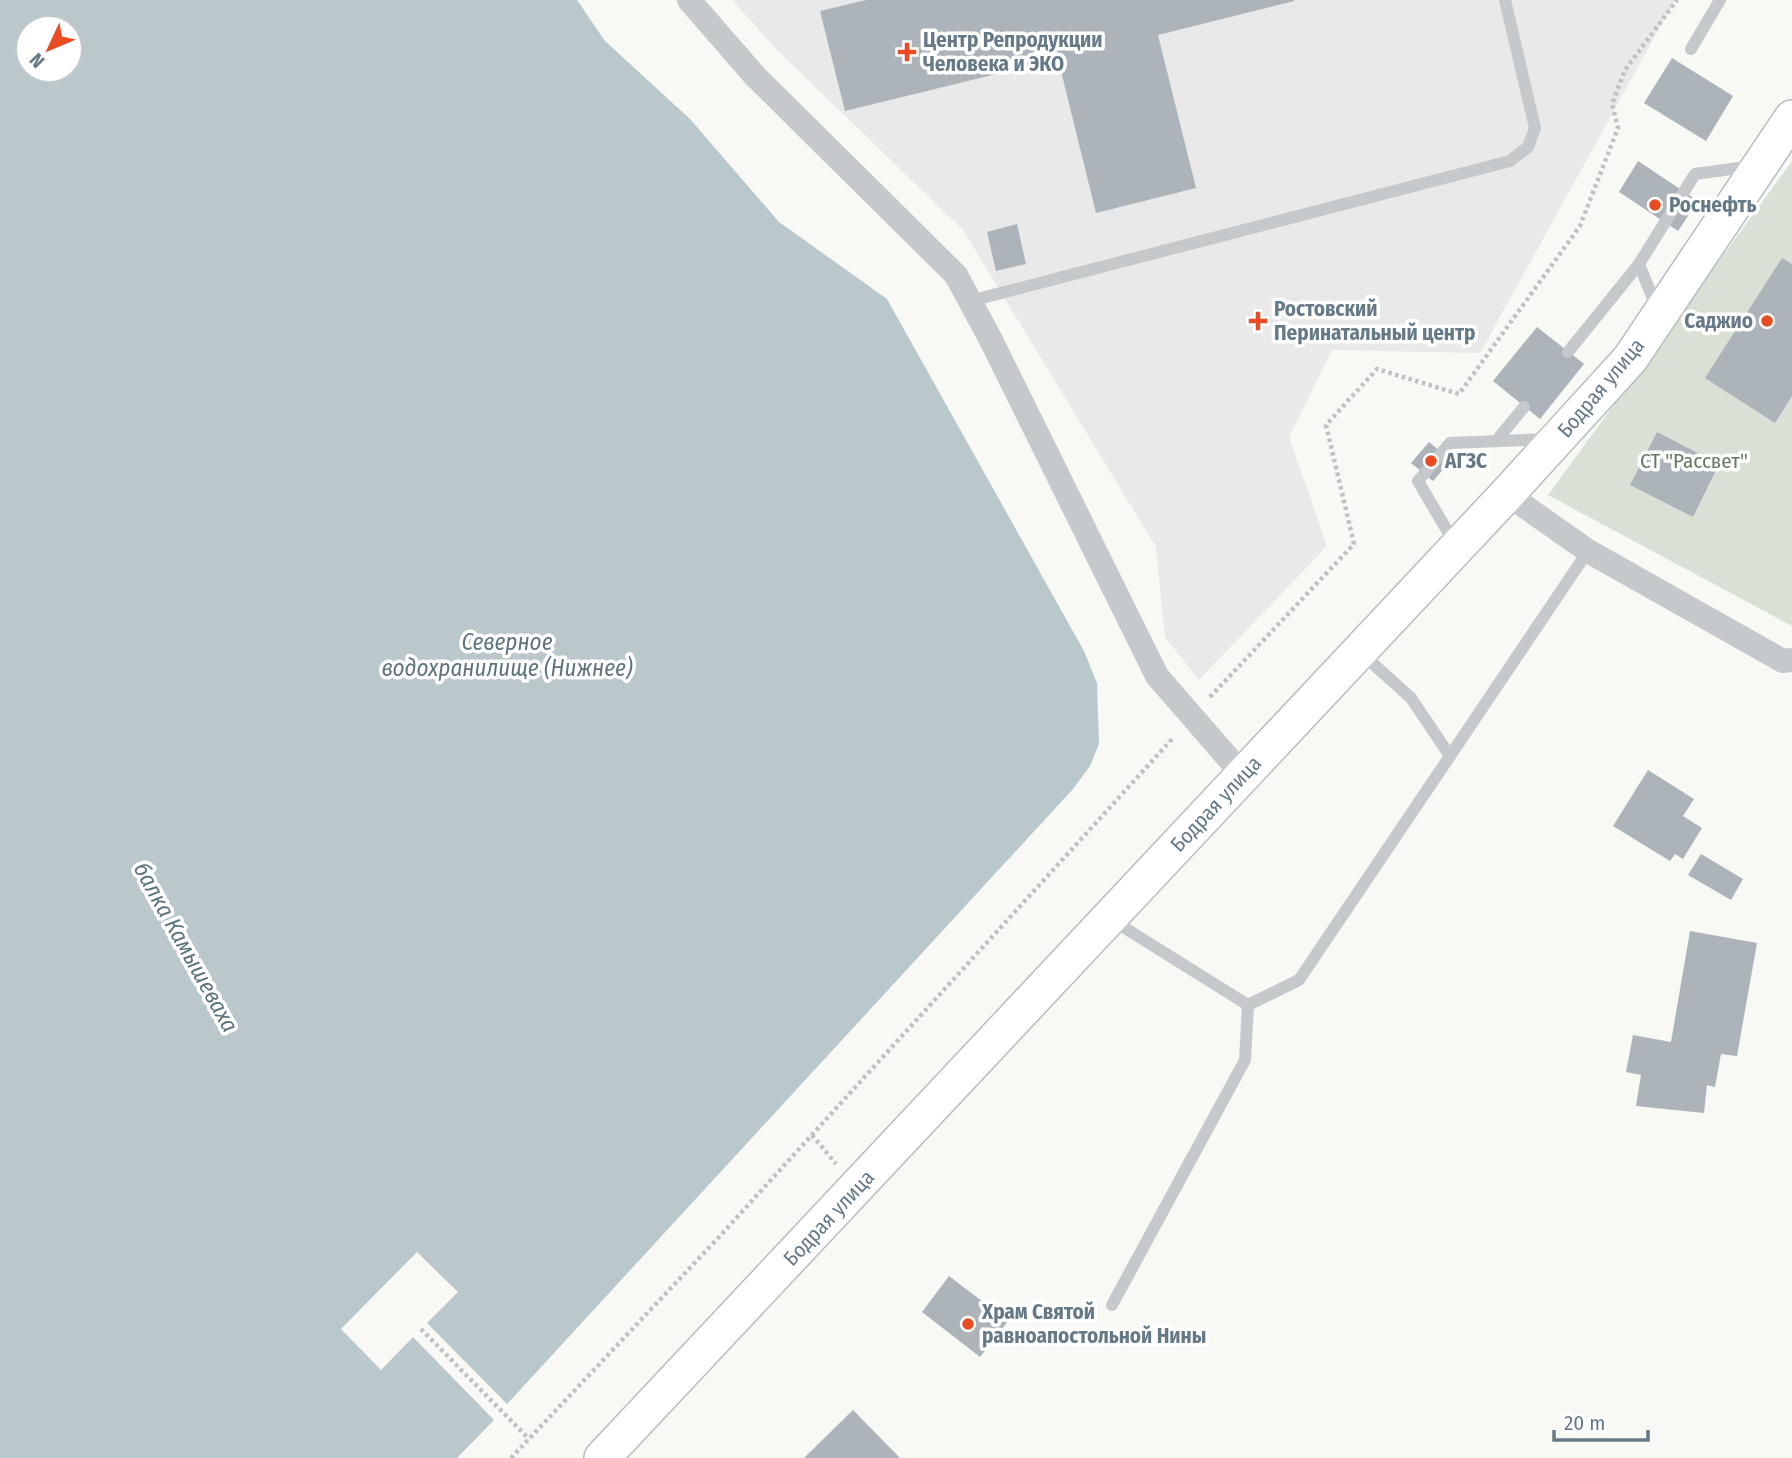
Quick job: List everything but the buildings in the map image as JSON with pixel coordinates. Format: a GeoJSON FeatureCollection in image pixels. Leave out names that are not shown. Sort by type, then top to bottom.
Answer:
{"type":"FeatureCollection","features":[{"type":"Feature","properties":{"kind":"main road","name":"Бодрая улица"},"geometry":{"type":"LineString","coordinates":[[602,1458],[1457,548],[1630,359],[1792,118]]}},
{"type":"Feature","properties":{"kind":"street"},"geometry":{"type":"LineString","coordinates":[[689,0],[756,77],[956,275],[1157,676],[1243,775]]}},
{"type":"Feature","properties":{"kind":"street"},"geometry":{"type":"LineString","coordinates":[[1507,494],[1588,551],[1783,661],[1792,660]]}},
{"type":"Feature","properties":{"kind":"lane"},"geometry":{"type":"LineString","coordinates":[[970,300],[1510,162],[1528,147],[1535,128],[1505,0]]}},
{"type":"Feature","properties":{"kind":"lane"},"geometry":{"type":"LineString","coordinates":[[1692,49],[1720,0]]}},
{"type":"Feature","properties":{"kind":"lane"},"geometry":{"type":"LineString","coordinates":[[1568,352],[1639,264],[1695,174],[1760,165]]}},
{"type":"Feature","properties":{"kind":"lane"},"geometry":{"type":"LineString","coordinates":[[1639,264],[1659,315]]}},
{"type":"Feature","properties":{"kind":"lane"},"geometry":{"type":"LineString","coordinates":[[1496,441],[1524,407]]}},
{"type":"Feature","properties":{"kind":"lane"},"geometry":{"type":"LineString","coordinates":[[1457,548],[1418,481],[1450,443],[1558,439]]}},
{"type":"Feature","properties":{"kind":"lane"},"geometry":{"type":"LineString","coordinates":[[1248,1005],[1299,980],[1588,551]]}},
{"type":"Feature","properties":{"kind":"lane"},"geometry":{"type":"LineString","coordinates":[[1360,651],[1411,698],[1450,756]]}},
{"type":"Feature","properties":{"kind":"lane"},"geometry":{"type":"LineString","coordinates":[[1109,918],[1248,1005]]}},
{"type":"Feature","properties":{"kind":"lane"},"geometry":{"type":"LineString","coordinates":[[1112,1304],[1245,1060],[1248,1005]]}},
{"type":"Feature","properties":{"kind":"path"},"geometry":{"type":"LineString","coordinates":[[511,1458],[719,1237],[1193,716],[1354,544],[1326,425],[1377,369],[1459,394],[1580,226],[1618,128],[1612,104],[1625,70],[1677,0]]}},
{"type":"Feature","properties":{"kind":"path"},"geometry":{"type":"LineString","coordinates":[[421,1329],[529,1439]]}},
{"type":"Feature","properties":{"kind":"shaded area","name":"Ростовский Перинатальный центр"},"geometry":{"type":"Polygon","coordinates":[[[732,0],[1675,0],[1480,353],[1332,350],[1289,437],[1327,546],[1199,680],[1165,637],[1156,547],[963,230],[778,51],[732,0]]]}},
{"type":"Feature","properties":{"kind":"green space","name":"СТ \"Рассвет\""},"geometry":{"type":"Polygon","coordinates":[[[1792,161],[1792,626],[1548,495],[1792,161]]]}},
{"type":"Feature","properties":{"kind":"water","name":"Северное водохранилище (Нижнее)"},"geometry":{"type":"Polygon","coordinates":[[[0,0],[577,0],[605,41],[690,119],[779,222],[887,299],[1084,651],[1097,683],[1099,744],[1090,766],[1073,789],[507,1404],[427,1323],[458,1292],[417,1252],[341,1329],[381,1370],[413,1337],[494,1420],[457,1458],[0,1458],[0,0]]]}},
{"type":"Feature","properties":{"kind":"place","name":"Центр Репродукции Человека и ЭКО"},"geometry":{"type":"Point","coordinates":[907,52]}},
{"type":"Feature","properties":{"kind":"place","name":"Роснефть"},"geometry":{"type":"Point","coordinates":[1655,205]}},
{"type":"Feature","properties":{"kind":"place","name":"Ростовский Перинатальный центр"},"geometry":{"type":"Point","coordinates":[1258,321]}},
{"type":"Feature","properties":{"kind":"place","name":"Саджио"},"geometry":{"type":"Point","coordinates":[1767,321]}},
{"type":"Feature","properties":{"kind":"place","name":"АГЗС"},"geometry":{"type":"Point","coordinates":[1431,461]}},
{"type":"Feature","properties":{"kind":"place","name":"Храм Святой равноапостольной Нины"},"geometry":{"type":"Point","coordinates":[968,1324]}},
{"type":"Feature","properties":{"kind":"water label","name":"балка Камышеваха"},"geometry":{"type":"Point","coordinates":[186,947]}}]}
